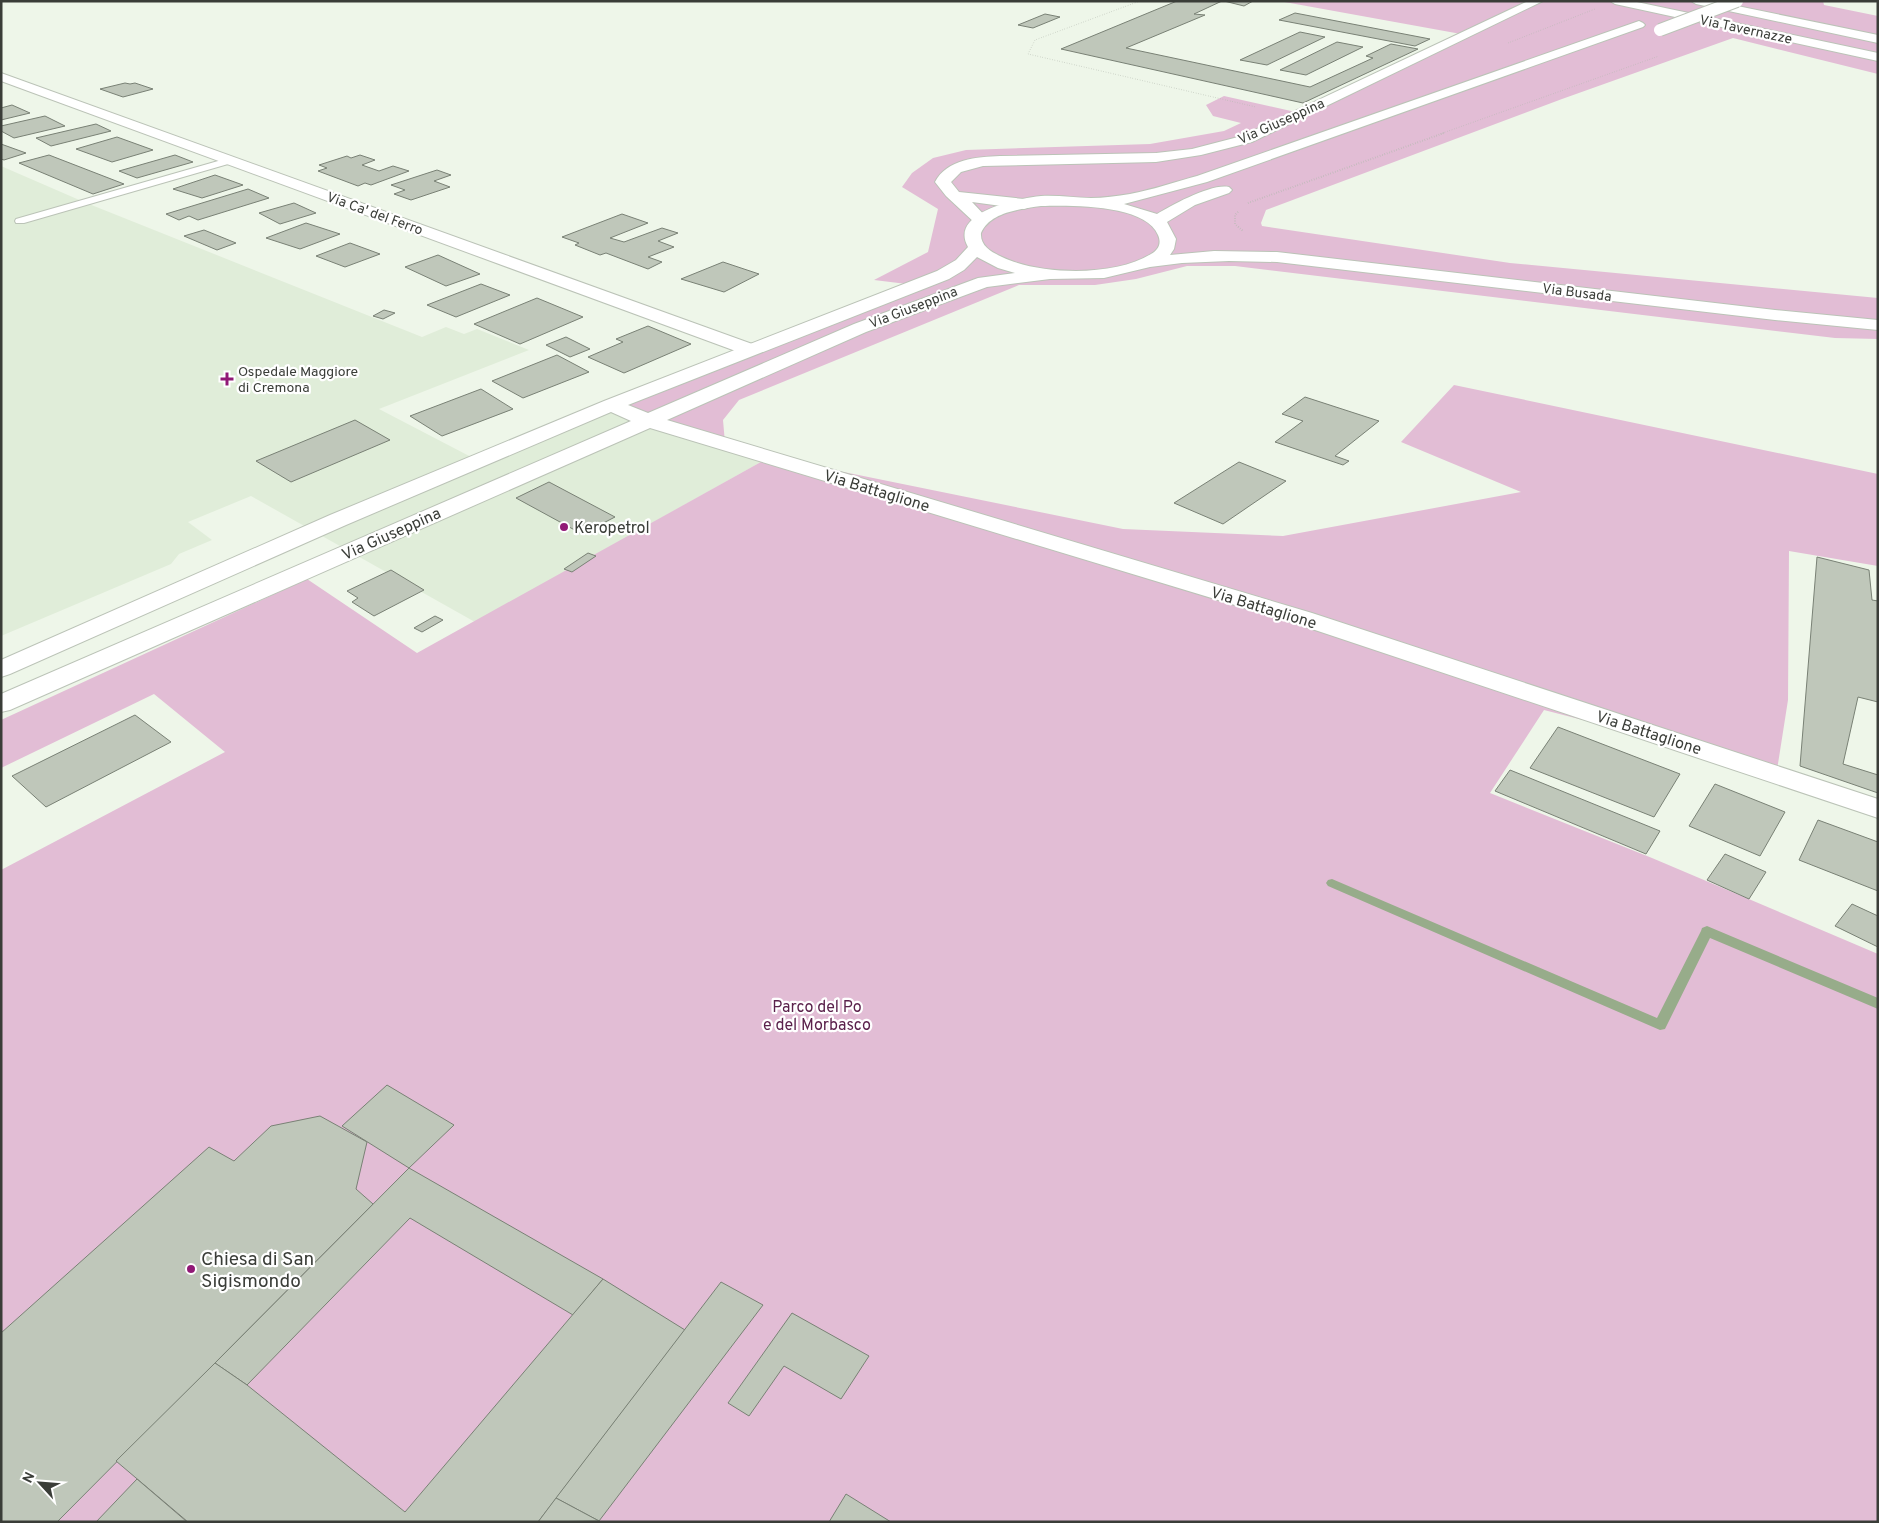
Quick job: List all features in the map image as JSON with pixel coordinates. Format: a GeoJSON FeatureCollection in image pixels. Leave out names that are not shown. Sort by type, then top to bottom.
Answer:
{"type":"FeatureCollection","features":[{"type":"Feature","properties":{"kind":"main road","name":"Via Giuseppina"},"geometry":{"type":"LineString","coordinates":[[981,220],[971,208],[947,189],[942,182],[946,175],[966,165],[997,161],[1138,159],[1174,156],[1208,150],[1247,139],[1538,1]]}},
{"type":"Feature","properties":{"kind":"main road","name":"Via Tavernazze"},"geometry":{"type":"LineString","coordinates":[[1614,1],[1878,57]]}},
{"type":"Feature","properties":{"kind":"main road"},"geometry":{"type":"LineString","coordinates":[[1696,1],[1878,39]]}},
{"type":"Feature","properties":{"kind":"main road","name":"Via Giuseppina"},"geometry":{"type":"LineString","coordinates":[[1097,202],[1132,198],[1225,172],[1704,1]]}},
{"type":"Feature","properties":{"kind":"main road"},"geometry":{"type":"LineString","coordinates":[[1433,112],[1737,1]]}},
{"type":"Feature","properties":{"kind":"main road"},"geometry":{"type":"LineString","coordinates":[[1749,30],[1878,63]]}},
{"type":"Feature","properties":{"kind":"main road","name":"Via Ca' del Ferro"},"geometry":{"type":"LineString","coordinates":[[1,77],[748,350]]}},
{"type":"Feature","properties":{"kind":"main road"},"geometry":{"type":"LineString","coordinates":[[1159,224],[1190,202],[1234,186]]}},
{"type":"Feature","properties":{"kind":"main road"},"geometry":{"type":"LineString","coordinates":[[957,196],[1024,204]]}},
{"type":"Feature","properties":{"kind":"main road"},"geometry":{"type":"LineString","coordinates":[[1052,274],[1005,264],[988,256],[977,247],[972,238],[974,228],[981,220],[1007,208],[1060,200],[1097,202],[1140,213],[1179,233]]}},
{"type":"Feature","properties":{"kind":"main road"},"geometry":{"type":"LineString","coordinates":[[1150,262],[1162,254],[1168,245],[1168,236],[1159,224]]}},
{"type":"Feature","properties":{"kind":"main road","name":"Via Busada"},"geometry":{"type":"LineString","coordinates":[[1205,240],[1277,257]]}},
{"type":"Feature","properties":{"kind":"main road","name":"Via Giuseppina"},"geometry":{"type":"LineString","coordinates":[[1,669],[347,516],[611,404],[943,275],[956,269],[967,260],[977,247]]}},
{"type":"Feature","properties":{"kind":"main road","name":"Via Busada"},"geometry":{"type":"LineString","coordinates":[[1052,274],[1107,273],[1130,269],[1150,262],[1188,257],[1227,255],[1277,257],[1775,315],[1878,325]]}},
{"type":"Feature","properties":{"kind":"main road","name":"Via Giuseppina"},"geometry":{"type":"LineString","coordinates":[[1,704],[868,324],[984,282],[1052,274]]}},
{"type":"Feature","properties":{"kind":"main road"},"geometry":{"type":"LineString","coordinates":[[748,350],[780,362]]}},
{"type":"Feature","properties":{"kind":"main road","name":"Via Battaglione"},"geometry":{"type":"LineString","coordinates":[[611,404],[646,420],[1303,618],[1878,809]]}},
{"type":"Feature","properties":{"kind":"lane"},"geometry":{"type":"LineString","coordinates":[[20,221],[232,160]]}},
{"type":"Feature","properties":{"kind":"path"},"geometry":{"type":"LineString","coordinates":[[1140,1],[1034,40],[1028,54],[1296,116]]}},
{"type":"Feature","properties":{"kind":"path"},"geometry":{"type":"LineString","coordinates":[[1502,45],[1600,7]]}},
{"type":"Feature","properties":{"kind":"path"},"geometry":{"type":"LineString","coordinates":[[1246,205],[1251,200],[1665,54]]}},
{"type":"Feature","properties":{"kind":"path"},"geometry":{"type":"LineString","coordinates":[[1240,210],[1235,215],[1235,224],[1242,231]]}},
{"type":"Feature","properties":{"kind":"shaded area","name":"Ospedale Maggiore di Cremona"},"geometry":{"type":"Polygon","coordinates":[[[1,166],[84,202],[422,337],[446,327],[464,334],[477,329],[529,350],[379,409],[475,459],[611,405],[770,457],[475,622],[251,496],[188,522],[212,540],[179,554],[171,564],[1,636],[1,166]]]}},
{"type":"Feature","properties":{"kind":"green space"},"geometry":{"type":"Polygon","coordinates":[[[1279,1],[1823,1],[1824,5],[1878,16],[1878,74],[1733,38],[1562,99],[1266,210],[1261,223],[1262,226],[1510,263],[1878,298],[1878,339],[1835,338],[1235,266],[1187,266],[1136,279],[1095,285],[1019,285],[739,400],[723,420],[725,443],[611,405],[915,285],[874,280],[928,252],[938,209],[902,187],[912,173],[933,158],[966,150],[1150,144],[1224,131],[1241,123],[1213,116],[1206,105],[1224,96],[1300,113],[1461,34],[1279,1]]]}},
{"type":"Feature","properties":{"kind":"green space","name":"Parco del Po e del Morbasco"},"geometry":{"type":"Polygon","coordinates":[[[1454,385],[1878,474],[1878,566],[1789,551],[1788,700],[1777,770],[1544,710],[1490,793],[1652,858],[1878,954],[1878,1522],[1,1522],[1,870],[225,752],[154,694],[1,768],[1,720],[307,579],[417,653],[770,457],[1123,529],[1283,536],[1521,492],[1401,442],[1454,385]]]}},
{"type":"Feature","properties":{"kind":"building"},"geometry":{"type":"Polygon","coordinates":[[[1177,1],[1222,1],[1194,14],[1205,15],[1126,48],[1310,87],[1373,58],[1366,56],[1391,44],[1418,49],[1303,103],[1061,49],[1177,1]]]}},
{"type":"Feature","properties":{"kind":"building"},"geometry":{"type":"Polygon","coordinates":[[[1224,1],[1253,1],[1244,6],[1224,1]]]}},
{"type":"Feature","properties":{"kind":"building"},"geometry":{"type":"Polygon","coordinates":[[[1295,13],[1430,39],[1415,46],[1279,20],[1295,13]]]}},
{"type":"Feature","properties":{"kind":"building"},"geometry":{"type":"Polygon","coordinates":[[[1045,14],[1060,17],[1033,28],[1018,25],[1045,14]]]}},
{"type":"Feature","properties":{"kind":"building"},"geometry":{"type":"Polygon","coordinates":[[[1300,32],[1325,37],[1267,65],[1240,60],[1300,32]]]}},
{"type":"Feature","properties":{"kind":"building"},"geometry":{"type":"Polygon","coordinates":[[[1337,42],[1363,47],[1306,75],[1280,70],[1337,42]]]}},
{"type":"Feature","properties":{"kind":"building"},"geometry":{"type":"Polygon","coordinates":[[[125,83],[135,83],[153,89],[123,97],[100,89],[125,83]]]}},
{"type":"Feature","properties":{"kind":"building"},"geometry":{"type":"Polygon","coordinates":[[[12,105],[30,113],[1,120],[1,108],[12,105]]]}},
{"type":"Feature","properties":{"kind":"building"},"geometry":{"type":"Polygon","coordinates":[[[45,116],[65,126],[14,138],[1,131],[1,126],[45,116]]]}},
{"type":"Feature","properties":{"kind":"building"},"geometry":{"type":"Polygon","coordinates":[[[96,124],[111,131],[51,146],[36,138],[96,124]]]}},
{"type":"Feature","properties":{"kind":"building"},"geometry":{"type":"Polygon","coordinates":[[[117,137],[153,150],[112,162],[76,149],[117,137]]]}},
{"type":"Feature","properties":{"kind":"building"},"geometry":{"type":"Polygon","coordinates":[[[1,144],[26,153],[4,160],[1,159],[1,144]]]}},
{"type":"Feature","properties":{"kind":"building"},"geometry":{"type":"Polygon","coordinates":[[[49,155],[124,184],[93,194],[19,163],[49,155]]]}},
{"type":"Feature","properties":{"kind":"building"},"geometry":{"type":"Polygon","coordinates":[[[175,155],[193,162],[137,178],[119,171],[175,155]]]}},
{"type":"Feature","properties":{"kind":"building"},"geometry":{"type":"Polygon","coordinates":[[[360,155],[375,160],[362,165],[379,171],[393,166],[409,171],[371,185],[365,183],[358,186],[318,171],[327,168],[319,165],[347,156],[351,158],[360,155]]]}},
{"type":"Feature","properties":{"kind":"building"},"geometry":{"type":"Polygon","coordinates":[[[437,170],[451,175],[434,181],[450,187],[411,200],[394,194],[405,190],[391,185],[437,170]]]}},
{"type":"Feature","properties":{"kind":"building"},"geometry":{"type":"Polygon","coordinates":[[[215,175],[243,185],[202,198],[173,189],[215,175]]]}},
{"type":"Feature","properties":{"kind":"building"},"geometry":{"type":"Polygon","coordinates":[[[248,189],[269,198],[198,220],[189,216],[179,220],[166,214],[248,189]]]}},
{"type":"Feature","properties":{"kind":"building"},"geometry":{"type":"Polygon","coordinates":[[[294,203],[316,213],[280,224],[259,213],[294,203]]]}},
{"type":"Feature","properties":{"kind":"building"},"geometry":{"type":"Polygon","coordinates":[[[622,214],[648,223],[610,238],[624,242],[662,228],[678,233],[658,241],[674,247],[648,257],[662,262],[648,269],[606,253],[600,255],[575,245],[579,243],[562,237],[622,214]]]}},
{"type":"Feature","properties":{"kind":"building"},"geometry":{"type":"Polygon","coordinates":[[[306,223],[340,234],[300,249],[266,238],[306,223]]]}},
{"type":"Feature","properties":{"kind":"building"},"geometry":{"type":"Polygon","coordinates":[[[204,230],[236,243],[217,250],[184,236],[204,230]]]}},
{"type":"Feature","properties":{"kind":"building"},"geometry":{"type":"Polygon","coordinates":[[[350,243],[380,254],[345,267],[316,256],[350,243]]]}},
{"type":"Feature","properties":{"kind":"building"},"geometry":{"type":"Polygon","coordinates":[[[438,255],[480,274],[446,286],[405,267],[438,255]]]}},
{"type":"Feature","properties":{"kind":"building"},"geometry":{"type":"Polygon","coordinates":[[[723,262],[759,274],[724,292],[681,279],[723,262]]]}},
{"type":"Feature","properties":{"kind":"building"},"geometry":{"type":"Polygon","coordinates":[[[481,284],[510,295],[456,317],[427,305],[481,284]]]}},
{"type":"Feature","properties":{"kind":"building"},"geometry":{"type":"Polygon","coordinates":[[[537,298],[583,317],[520,344],[474,324],[537,298]]]}},
{"type":"Feature","properties":{"kind":"building"},"geometry":{"type":"Polygon","coordinates":[[[384,310],[395,313],[383,319],[373,316],[384,310]]]}},
{"type":"Feature","properties":{"kind":"building"},"geometry":{"type":"Polygon","coordinates":[[[648,326],[691,344],[624,373],[588,357],[623,342],[616,339],[648,326]]]}},
{"type":"Feature","properties":{"kind":"building"},"geometry":{"type":"Polygon","coordinates":[[[566,337],[590,349],[570,357],[546,345],[566,337]]]}},
{"type":"Feature","properties":{"kind":"building"},"geometry":{"type":"Polygon","coordinates":[[[557,355],[589,372],[523,398],[492,381],[557,355]]]}},
{"type":"Feature","properties":{"kind":"building"},"geometry":{"type":"Polygon","coordinates":[[[481,389],[513,409],[442,436],[410,416],[481,389]]]}},
{"type":"Feature","properties":{"kind":"building"},"geometry":{"type":"Polygon","coordinates":[[[1305,397],[1379,421],[1335,456],[1349,461],[1343,465],[1275,442],[1303,421],[1282,414],[1305,397]]]}},
{"type":"Feature","properties":{"kind":"building"},"geometry":{"type":"Polygon","coordinates":[[[355,420],[390,440],[291,482],[256,461],[355,420]]]}},
{"type":"Feature","properties":{"kind":"building"},"geometry":{"type":"Polygon","coordinates":[[[1239,462],[1286,481],[1223,524],[1174,503],[1239,462]]]}},
{"type":"Feature","properties":{"kind":"building"},"geometry":{"type":"Polygon","coordinates":[[[549,482],[615,517],[582,534],[516,498],[549,482]]]}},
{"type":"Feature","properties":{"kind":"building"},"geometry":{"type":"Polygon","coordinates":[[[588,553],[596,556],[572,572],[564,569],[588,553]]]}},
{"type":"Feature","properties":{"kind":"building"},"geometry":{"type":"Polygon","coordinates":[[[1817,557],[1869,570],[1872,600],[1878,601],[1878,702],[1858,697],[1843,764],[1878,775],[1878,793],[1800,766],[1817,557]]]}},
{"type":"Feature","properties":{"kind":"building"},"geometry":{"type":"Polygon","coordinates":[[[391,570],[424,590],[374,616],[352,602],[358,598],[347,591],[391,570]]]}},
{"type":"Feature","properties":{"kind":"building"},"geometry":{"type":"Polygon","coordinates":[[[435,616],[443,620],[422,632],[414,628],[435,616]]]}},
{"type":"Feature","properties":{"kind":"building"},"geometry":{"type":"Polygon","coordinates":[[[135,715],[171,742],[46,807],[12,776],[135,715]]]}},
{"type":"Feature","properties":{"kind":"building"},"geometry":{"type":"Polygon","coordinates":[[[1558,727],[1680,774],[1654,817],[1530,768],[1558,727]]]}},
{"type":"Feature","properties":{"kind":"building"},"geometry":{"type":"Polygon","coordinates":[[[1510,770],[1660,831],[1646,854],[1495,791],[1510,770]]]}},
{"type":"Feature","properties":{"kind":"building"},"geometry":{"type":"Polygon","coordinates":[[[1715,784],[1785,812],[1760,856],[1689,826],[1715,784]]]}},
{"type":"Feature","properties":{"kind":"building"},"geometry":{"type":"Polygon","coordinates":[[[1818,820],[1878,842],[1878,891],[1799,860],[1818,820]]]}},
{"type":"Feature","properties":{"kind":"building"},"geometry":{"type":"Polygon","coordinates":[[[1725,854],[1766,872],[1749,899],[1707,880],[1725,854]]]}},
{"type":"Feature","properties":{"kind":"building"},"geometry":{"type":"Polygon","coordinates":[[[1852,904],[1878,916],[1878,947],[1835,926],[1852,904]]]}},
{"type":"Feature","properties":{"kind":"building"},"geometry":{"type":"Polygon","coordinates":[[[387,1085],[454,1125],[409,1168],[342,1126],[387,1085]]]}},
{"type":"Feature","properties":{"kind":"building","name":"Chiesa di San Sigismondo"},"geometry":{"type":"Polygon","coordinates":[[[320,1116],[367,1142],[356,1189],[373,1204],[57,1522],[1,1522],[1,1333],[209,1147],[234,1161],[271,1126],[320,1116]]]}},
{"type":"Feature","properties":{"kind":"building"},"geometry":{"type":"Polygon","coordinates":[[[409,1168],[603,1279],[573,1315],[410,1218],[247,1385],[215,1363],[409,1168]]]}},
{"type":"Feature","properties":{"kind":"building"},"geometry":{"type":"Polygon","coordinates":[[[603,1279],[685,1330],[538,1522],[188,1522],[116,1461],[215,1363],[247,1385],[405,1512],[603,1279]]]}},
{"type":"Feature","properties":{"kind":"building"},"geometry":{"type":"Polygon","coordinates":[[[721,1282],[763,1305],[599,1521],[556,1498],[721,1282]]]}},
{"type":"Feature","properties":{"kind":"building"},"geometry":{"type":"Polygon","coordinates":[[[792,1313],[869,1356],[841,1399],[784,1366],[749,1416],[728,1403],[792,1313]]]}},
{"type":"Feature","properties":{"kind":"building"},"geometry":{"type":"Polygon","coordinates":[[[137,1479],[186,1521],[96,1522],[137,1479]]]}},
{"type":"Feature","properties":{"kind":"building"},"geometry":{"type":"Polygon","coordinates":[[[846,1494],[891,1522],[829,1522],[846,1494]]]}},
{"type":"Feature","properties":{"kind":"building"},"geometry":{"type":"Polygon","coordinates":[[[556,1498],[599,1521],[538,1522],[556,1498]]]}},
{"type":"Feature","properties":{"kind":"waterway"},"geometry":{"type":"LineString","coordinates":[[1332,883],[1660,1025],[1707,931],[1878,1004]]}},
{"type":"Feature","properties":{"kind":"place","name":"Ospedale Maggiore di Cremona"},"geometry":{"type":"Point","coordinates":[227,379]}},
{"type":"Feature","properties":{"kind":"place","name":"Keropetrol"},"geometry":{"type":"Point","coordinates":[564,527]}},
{"type":"Feature","properties":{"kind":"place","name":"Chiesa di San Sigismondo"},"geometry":{"type":"Point","coordinates":[191,1269]}}]}
